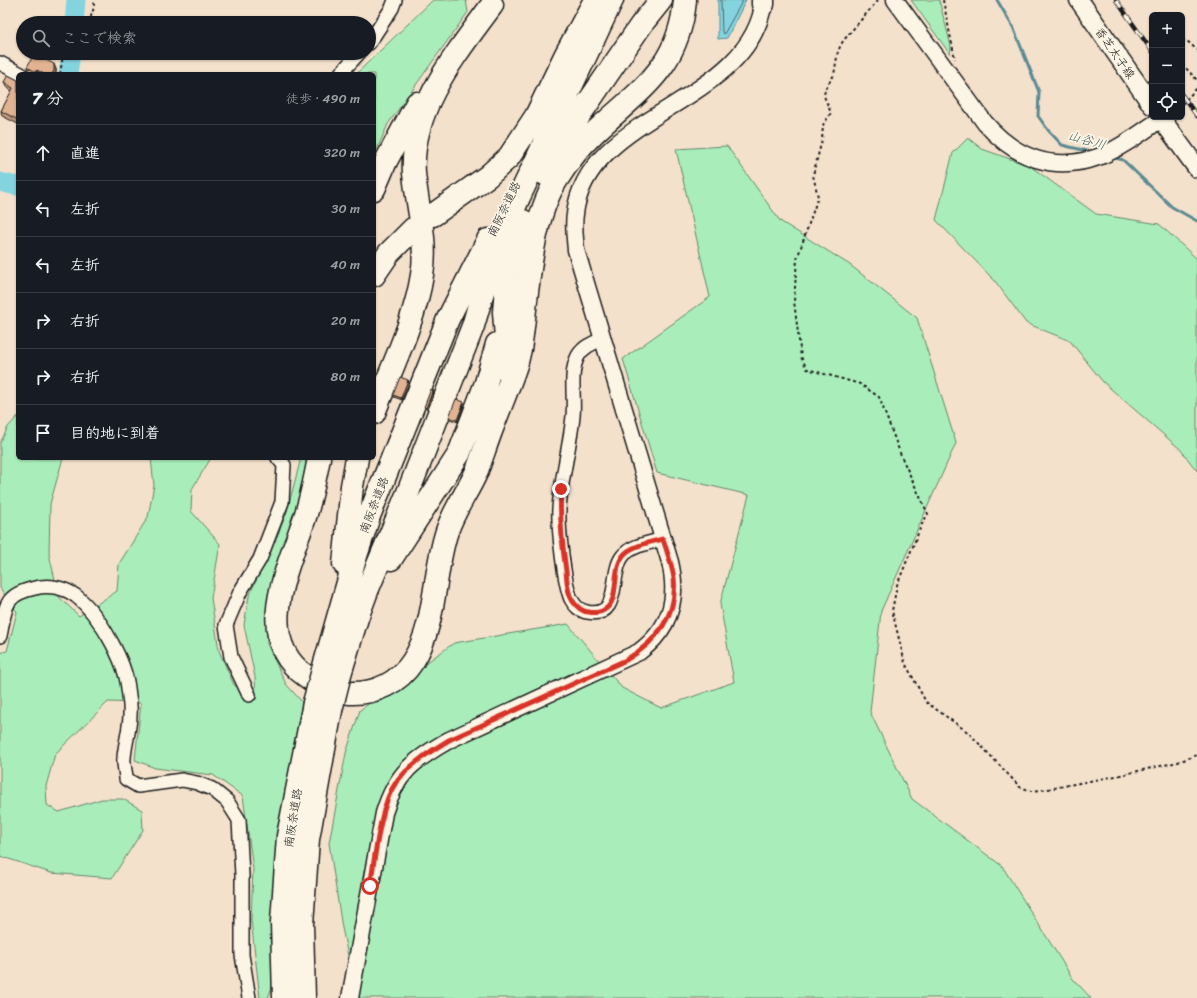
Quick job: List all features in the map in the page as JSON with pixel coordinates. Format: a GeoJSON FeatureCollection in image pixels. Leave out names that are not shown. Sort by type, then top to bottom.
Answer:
{"type":"FeatureCollection","features":[{"type":"Feature","properties":{"kind":"highway"},"geometry":{"type":"LineString","coordinates":[[433,214],[488,176],[509,157],[536,116],[565,56],[596,0]]}},
{"type":"Feature","properties":{"kind":"highway","name":"南阪奈道路"},"geometry":{"type":"LineString","coordinates":[[284,998],[282,922],[288,836],[331,672],[348,616],[369,516],[448,319],[511,195],[596,0]]}},
{"type":"Feature","properties":{"kind":"highway","name":"南阪奈道路"},"geometry":{"type":"LineString","coordinates":[[348,616],[409,490],[470,334],[493,257],[519,197],[612,0]]}},
{"type":"Feature","properties":{"kind":"highway"},"geometry":{"type":"LineString","coordinates":[[348,616],[373,585],[460,454],[493,362],[507,274],[524,218],[546,172],[582,113],[641,25],[661,0]]}},
{"type":"Feature","properties":{"kind":"highway"},"geometry":{"type":"LineString","coordinates":[[319,460],[310,502],[282,584],[279,601],[278,629],[286,654],[298,670],[313,681],[346,693],[369,692],[381,688],[404,672],[413,662],[426,632],[448,528],[481,460],[517,362],[535,246],[549,196],[556,182],[583,144],[642,91],[660,72],[678,35],[685,0]]}},
{"type":"Feature","properties":{"kind":"highway"},"geometry":{"type":"LineString","coordinates":[[376,184],[386,162],[418,102],[453,51],[494,3]]}},
{"type":"Feature","properties":{"kind":"highway"},"geometry":{"type":"LineString","coordinates":[[376,408],[416,303],[422,275],[424,259],[423,228],[414,174],[415,144],[423,114],[440,81],[494,3]]}},
{"type":"Feature","properties":{"kind":"highway"},"geometry":{"type":"LineString","coordinates":[[376,272],[389,253],[413,229]]}},
{"type":"Feature","properties":{"kind":"highway"},"geometry":{"type":"LineString","coordinates":[[329,460],[321,496],[293,588],[290,614],[291,628],[296,643],[304,656],[318,669],[347,679],[365,678],[386,670],[395,662],[403,652],[415,629],[438,526],[467,470],[504,370],[507,351],[504,312],[507,274]]}},
{"type":"Feature","properties":{"kind":"highway"},"geometry":{"type":"LineString","coordinates":[[348,616],[352,486],[357,460]]}},
{"type":"Feature","properties":{"kind":"highway","name":"南阪奈道路"},"geometry":{"type":"LineString","coordinates":[[304,998],[302,924],[308,839],[322,706]]}},
{"type":"Feature","properties":{"kind":"main road","name":"香芝太子線"},"geometry":{"type":"LineString","coordinates":[[1079,0],[1149,101]]}},
{"type":"Feature","properties":{"kind":"main road","name":"香芝太子線"},"geometry":{"type":"LineString","coordinates":[[1162,120],[1197,168]]}},
{"type":"Feature","properties":{"kind":"street"},"geometry":{"type":"LineString","coordinates":[[376,32],[392,8],[395,0]]}},
{"type":"Feature","properties":{"kind":"street"},"geometry":{"type":"LineString","coordinates":[[895,0],[985,123],[1007,145],[1020,154],[1049,162],[1076,162],[1100,156],[1125,143],[1151,120]]}},
{"type":"Feature","properties":{"kind":"street"},"geometry":{"type":"LineString","coordinates":[[350,998],[382,821],[389,795],[394,785],[425,754],[449,740],[626,660],[648,645],[664,626],[672,602],[674,578],[576,250],[574,230],[575,212],[579,194],[596,164],[625,137],[714,78],[726,68],[752,36],[763,1]]}},
{"type":"Feature","properties":{"kind":"street"},"geometry":{"type":"LineString","coordinates":[[342,72],[353,60]]}},
{"type":"Feature","properties":{"kind":"street"},"geometry":{"type":"LineString","coordinates":[[0,63],[17,72]]}},
{"type":"Feature","properties":{"kind":"street"},"geometry":{"type":"LineString","coordinates":[[602,339],[583,349],[575,365],[573,415],[561,489],[560,527],[571,599],[576,606],[585,612],[594,613],[603,611],[611,603],[617,567],[622,556],[629,550],[663,539]]}},
{"type":"Feature","properties":{"kind":"street"},"geometry":{"type":"LineString","coordinates":[[249,695],[231,657],[226,625],[240,592],[260,558],[282,502],[284,465],[280,460]]}},
{"type":"Feature","properties":{"kind":"street"},"geometry":{"type":"LineString","coordinates":[[0,636],[6,608],[12,596],[21,591],[39,587],[58,588],[76,596],[89,609],[105,632],[118,656],[128,686],[130,715],[124,759],[126,779],[138,786],[182,780],[197,783],[212,789],[227,801],[239,820],[242,875],[242,955],[249,998]]}},
{"type":"Feature","properties":{"kind":"path"},"geometry":{"type":"LineString","coordinates":[[91,16],[94,7],[94,0]]}},
{"type":"Feature","properties":{"kind":"path"},"geometry":{"type":"LineString","coordinates":[[878,0],[843,41],[838,51],[834,75],[825,89],[824,96],[831,113],[823,125],[822,140],[814,176],[818,197],[797,259],[794,301],[800,357],[807,369],[860,384],[879,397],[902,458],[928,514],[922,524],[897,585],[892,611],[905,663],[926,702],[970,733],[1020,787],[1032,790],[1116,776],[1178,762],[1197,755]]}},
{"type":"Feature","properties":{"kind":"path"},"geometry":{"type":"LineString","coordinates":[[943,0],[958,73],[956,84]]}},
{"type":"Feature","properties":{"kind":"path"},"geometry":{"type":"LineString","coordinates":[[1185,41],[1197,50]]}},
{"type":"Feature","properties":{"kind":"path"},"geometry":{"type":"LineString","coordinates":[[60,72],[62,60]]}},
{"type":"Feature","properties":{"kind":"path"},"geometry":{"type":"LineString","coordinates":[[1185,67],[1197,80]]}},
{"type":"Feature","properties":{"kind":"path"},"geometry":{"type":"LineString","coordinates":[[1185,101],[1197,88]]}},
{"type":"Feature","properties":{"kind":"green space"},"geometry":{"type":"Polygon","coordinates":[[[433,0],[466,0],[468,12],[388,124],[376,151],[376,72],[358,72],[371,60],[376,60],[376,55],[433,0]]]}},
{"type":"Feature","properties":{"kind":"green space"},"geometry":{"type":"Polygon","coordinates":[[[911,0],[939,0],[951,46],[950,54],[911,0]]]}},
{"type":"Feature","properties":{"kind":"green space"},"geometry":{"type":"Polygon","coordinates":[[[968,138],[982,149],[1030,166],[1096,214],[1159,224],[1197,259],[1197,471],[1180,449],[1103,382],[1070,341],[1026,323],[995,281],[936,220],[953,153],[968,138]]]}},
{"type":"Feature","properties":{"kind":"green space"},"geometry":{"type":"Polygon","coordinates":[[[727,146],[780,221],[850,265],[917,318],[956,443],[881,611],[870,712],[912,799],[1002,866],[1073,979],[1091,998],[357,998],[342,928],[329,843],[346,753],[360,710],[454,643],[568,624],[622,688],[661,708],[734,682],[720,604],[749,495],[657,473],[623,359],[710,297],[676,149],[727,146]]]}},
{"type":"Feature","properties":{"kind":"green space"},"geometry":{"type":"Polygon","coordinates":[[[16,418],[16,460],[62,460],[50,504],[49,554],[59,597],[79,616],[117,591],[119,564],[148,517],[154,485],[151,460],[210,460],[192,489],[191,511],[220,544],[211,598],[219,651],[234,685],[256,700],[255,677],[244,625],[249,596],[286,515],[300,460],[309,460],[309,471],[267,603],[267,644],[286,684],[302,702],[278,840],[272,987],[268,998],[260,998],[251,920],[253,869],[243,796],[213,775],[155,768],[135,760],[141,703],[108,702],[55,754],[46,786],[47,805],[59,812],[102,799],[123,799],[142,810],[143,830],[112,878],[51,873],[0,856],[0,653],[7,651],[17,612],[0,588],[0,443],[8,427],[16,418]]]}},
{"type":"Feature","properties":{"kind":"water"},"geometry":{"type":"Polygon","coordinates":[[[718,0],[746,0],[727,38],[718,39],[718,0]]]}},
{"type":"Feature","properties":{"kind":"building"},"geometry":{"type":"Polygon","coordinates":[[[31,60],[46,60],[54,64],[54,71],[40,72],[37,70],[36,72],[27,67],[31,60]]]}},
{"type":"Feature","properties":{"kind":"building"},"geometry":{"type":"Polygon","coordinates":[[[8,75],[16,79],[16,119],[1,111],[13,88],[4,82],[8,75]]]}},
{"type":"Feature","properties":{"kind":"building"},"geometry":{"type":"Polygon","coordinates":[[[400,377],[408,380],[401,398],[393,395],[400,377]]]}},
{"type":"Feature","properties":{"kind":"building"},"geometry":{"type":"Polygon","coordinates":[[[431,389],[433,390],[426,408],[424,407],[431,389]]]}},
{"type":"Feature","properties":{"kind":"building"},"geometry":{"type":"Polygon","coordinates":[[[456,399],[464,402],[457,420],[449,417],[456,399]]]}},
{"type":"Feature","properties":{"kind":"waterway"},"geometry":{"type":"LineString","coordinates":[[75,16],[76,0]]}},
{"type":"Feature","properties":{"kind":"waterway","name":"山谷川"},"geometry":{"type":"LineString","coordinates":[[997,0],[1013,27],[1039,92],[1038,116],[1048,130],[1062,145],[1091,152]]}},
{"type":"Feature","properties":{"kind":"waterway"},"geometry":{"type":"LineString","coordinates":[[68,72],[70,60]]}},
{"type":"Feature","properties":{"kind":"waterway","name":"山谷川"},"geometry":{"type":"LineString","coordinates":[[1112,157],[1123,160],[1172,207],[1197,221]]}},
{"type":"Feature","properties":{"kind":"waterway"},"geometry":{"type":"LineString","coordinates":[[0,182],[16,186]]}},
{"type":"Feature","properties":{"kind":"railway"},"geometry":{"type":"LineString","coordinates":[[1116,0],[1150,48]]}},
{"type":"Feature","properties":{"kind":"railway"},"geometry":{"type":"LineString","coordinates":[[1185,99],[1197,116]]}},
{"type":"Feature","properties":{"kind":"route"},"geometry":{"type":"LineString","coordinates":[[370,886],[379,836],[389,795],[394,785],[408,769],[425,754],[449,740],[626,660],[648,645],[664,626],[672,602],[674,578],[663,539],[629,550],[622,556],[617,567],[611,603],[603,611],[594,613],[585,612],[576,606],[571,599],[568,586],[560,527],[559,510],[561,489]]}}]}
